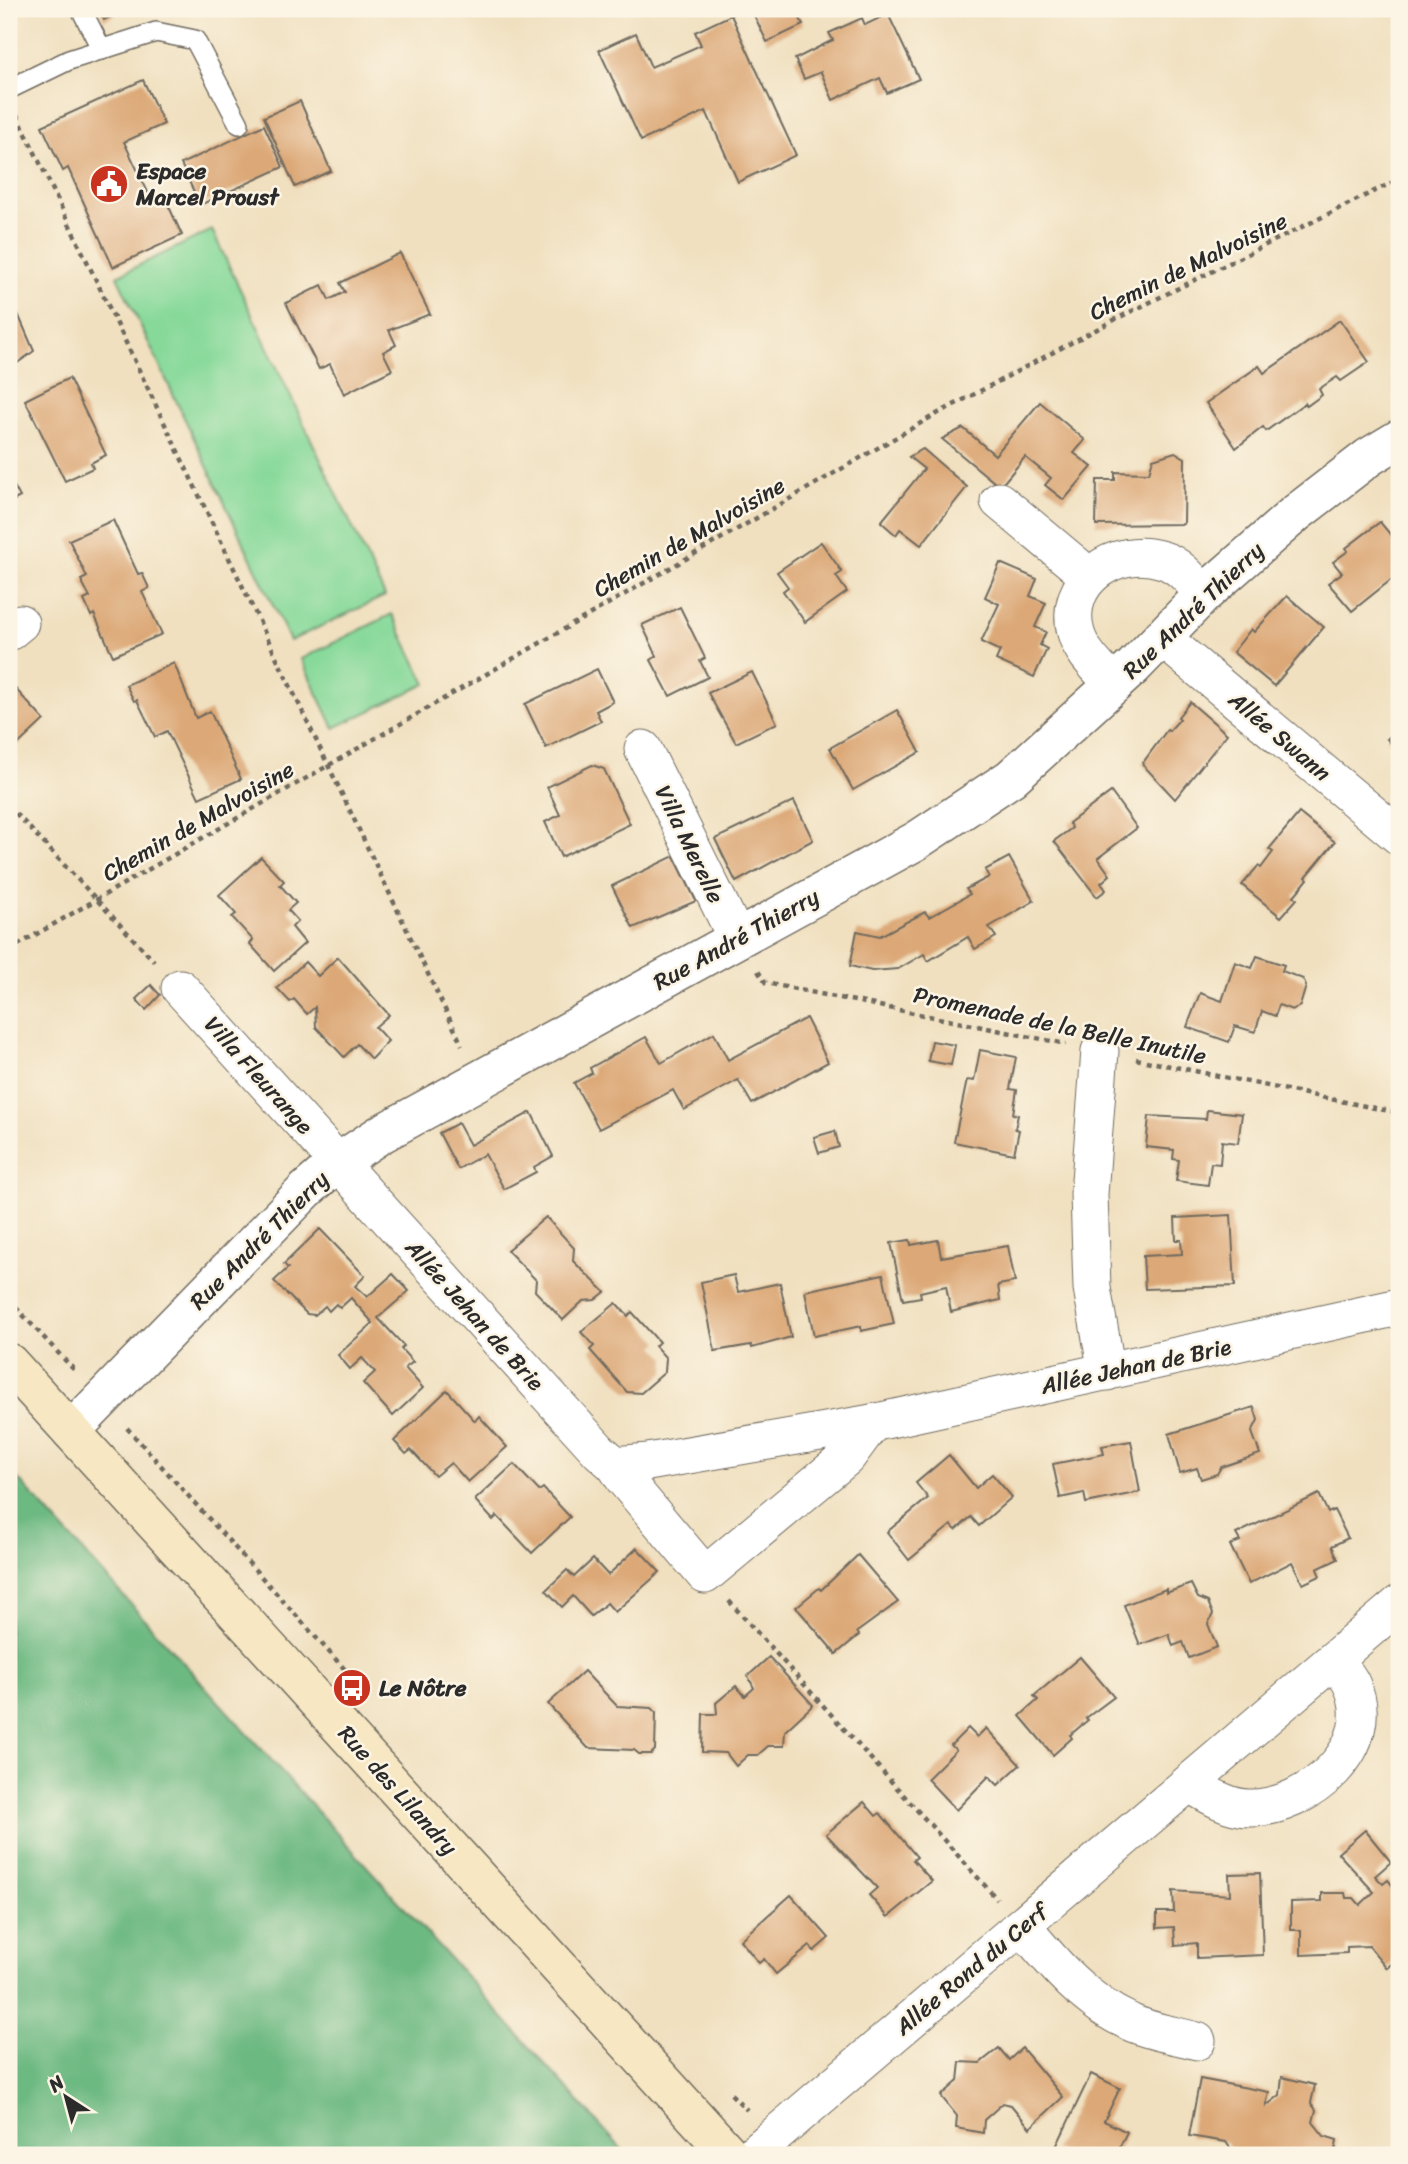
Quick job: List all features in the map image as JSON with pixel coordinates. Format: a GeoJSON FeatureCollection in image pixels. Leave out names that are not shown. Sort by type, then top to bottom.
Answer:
{"type":"FeatureCollection","features":[{"type":"Feature","properties":{"kind":"main road","name":"Rue des Lilandry"},"geometry":{"type":"LineString","coordinates":[[9,1363],[730,2155]]}},
{"type":"Feature","properties":{"kind":"street","name":"Rue André Thierry"},"geometry":{"type":"LineString","coordinates":[[71,1431],[306,1189],[337,1163],[478,1079],[916,841],[1011,778],[1114,685],[1204,594],[1296,514],[1369,457],[1399,439]]}},
{"type":"Feature","properties":{"kind":"street"},"geometry":{"type":"LineString","coordinates":[[999,501],[1090,577]]}},
{"type":"Feature","properties":{"kind":"street"},"geometry":{"type":"LineString","coordinates":[[1114,685],[1086,654],[1077,634],[1074,616],[1079,595],[1090,577],[1121,557],[1141,556],[1164,560],[1186,574],[1204,594]]}},
{"type":"Feature","properties":{"kind":"street","name":"Allée Swann"},"geometry":{"type":"LineString","coordinates":[[1161,637],[1399,836]]}},
{"type":"Feature","properties":{"kind":"street","name":"Villa Merelle"},"geometry":{"type":"LineString","coordinates":[[643,749],[737,939]]}},
{"type":"Feature","properties":{"kind":"street","name":"Villa Fleurange"},"geometry":{"type":"LineString","coordinates":[[180,988],[337,1163]]}},
{"type":"Feature","properties":{"kind":"street"},"geometry":{"type":"LineString","coordinates":[[1100,1051],[1089,1194],[1092,1288],[1107,1372]]}},
{"type":"Feature","properties":{"kind":"street","name":"Allée Jehan de Brie"},"geometry":{"type":"LineString","coordinates":[[337,1163],[599,1451],[615,1465],[705,1574]]}},
{"type":"Feature","properties":{"kind":"street","name":"Allée Jehan de Brie"},"geometry":{"type":"LineString","coordinates":[[615,1465],[648,1462],[872,1423],[1399,1307]]}},
{"type":"Feature","properties":{"kind":"street"},"geometry":{"type":"LineString","coordinates":[[705,1574],[848,1457],[872,1423]]}},
{"type":"Feature","properties":{"kind":"street","name":"Allée Rond du Cerf"},"geometry":{"type":"LineString","coordinates":[[762,2147],[1399,1604]]}},
{"type":"Feature","properties":{"kind":"street"},"geometry":{"type":"LineString","coordinates":[[1190,1784],[1216,1800],[1247,1808],[1279,1805],[1304,1794],[1327,1776],[1354,1738],[1357,1713],[1352,1684],[1335,1661]]}},
{"type":"Feature","properties":{"kind":"street"},"geometry":{"type":"LineString","coordinates":[[1022,1926],[1056,1967],[1098,2003],[1131,2023],[1198,2041]]}},
{"type":"Feature","properties":{"kind":"lane"},"geometry":{"type":"LineString","coordinates":[[81,9],[102,50]]}},
{"type":"Feature","properties":{"kind":"lane"},"geometry":{"type":"LineString","coordinates":[[9,89],[69,60],[156,32],[195,40],[239,124]]}},
{"type":"Feature","properties":{"kind":"path"},"geometry":{"type":"LineString","coordinates":[[15,111],[478,1079]]}},
{"type":"Feature","properties":{"kind":"path","name":"Chemin de Malvoisine"},"geometry":{"type":"LineString","coordinates":[[9,950],[933,416],[1116,319],[1399,179]]}},
{"type":"Feature","properties":{"kind":"path"},"geometry":{"type":"LineString","coordinates":[[9,806],[95,902],[180,988]]}},
{"type":"Feature","properties":{"kind":"path","name":"Promenade de la Belle Inutile"},"geometry":{"type":"LineString","coordinates":[[737,939],[766,983],[1399,1113]]}},
{"type":"Feature","properties":{"kind":"path"},"geometry":{"type":"LineString","coordinates":[[9,1300],[373,1701]]}},
{"type":"Feature","properties":{"kind":"path"},"geometry":{"type":"LineString","coordinates":[[705,1574],[1022,1926]]}},
{"type":"Feature","properties":{"kind":"path"},"geometry":{"type":"LineString","coordinates":[[726,2088],[762,2147]]}},
{"type":"Feature","properties":{"kind":"green space"},"geometry":{"type":"Polygon","coordinates":[[[212,230],[385,596],[290,641],[117,276],[212,230]]]}},
{"type":"Feature","properties":{"kind":"green space"},"geometry":{"type":"Polygon","coordinates":[[[392,614],[426,684],[334,728],[301,659],[392,614]]]}},
{"type":"Feature","properties":{"kind":"green space"},"geometry":{"type":"Polygon","coordinates":[[[9,1469],[627,2155],[9,2155],[9,1469]]]}},
{"type":"Feature","properties":{"kind":"building"},"geometry":{"type":"Polygon","coordinates":[[[99,9],[127,9],[104,20],[99,9]]]}},
{"type":"Feature","properties":{"kind":"building"},"geometry":{"type":"Polygon","coordinates":[[[751,9],[796,9],[803,25],[767,42],[751,9]]]}},
{"type":"Feature","properties":{"kind":"building"},"geometry":{"type":"Polygon","coordinates":[[[888,14],[919,79],[887,93],[880,78],[833,100],[821,72],[804,79],[795,59],[833,40],[829,33],[862,18],[865,25],[888,14]]]}},
{"type":"Feature","properties":{"kind":"building"},"geometry":{"type":"Polygon","coordinates":[[[731,15],[796,155],[738,182],[706,111],[641,141],[599,50],[636,33],[651,67],[701,45],[695,32],[731,15]]]}},
{"type":"Feature","properties":{"kind":"building","name":"Espace Marcel Proust"},"geometry":{"type":"Polygon","coordinates":[[[143,80],[164,124],[124,142],[153,203],[165,198],[182,235],[113,267],[68,168],[63,171],[42,126],[143,80]]]}},
{"type":"Feature","properties":{"kind":"building"},"geometry":{"type":"Polygon","coordinates":[[[300,101],[331,171],[295,187],[264,117],[300,101]]]}},
{"type":"Feature","properties":{"kind":"building"},"geometry":{"type":"Polygon","coordinates":[[[264,125],[283,167],[200,205],[181,164],[264,125]]]}},
{"type":"Feature","properties":{"kind":"building"},"geometry":{"type":"Polygon","coordinates":[[[400,253],[430,314],[389,330],[396,345],[383,352],[392,370],[344,394],[330,364],[319,369],[286,303],[322,285],[329,300],[345,292],[340,283],[400,253]]]}},
{"type":"Feature","properties":{"kind":"building"},"geometry":{"type":"Polygon","coordinates":[[[18,314],[34,351],[16,364],[9,348],[9,317],[18,314]]]}},
{"type":"Feature","properties":{"kind":"building"},"geometry":{"type":"Polygon","coordinates":[[[1340,320],[1369,362],[1341,381],[1337,377],[1319,389],[1322,395],[1307,406],[1305,403],[1266,431],[1263,427],[1236,448],[1206,403],[1259,366],[1264,373],[1340,320]]]}},
{"type":"Feature","properties":{"kind":"building"},"geometry":{"type":"Polygon","coordinates":[[[69,378],[106,455],[91,463],[93,468],[65,481],[25,400],[69,378]]]}},
{"type":"Feature","properties":{"kind":"building"},"geometry":{"type":"Polygon","coordinates":[[[1040,402],[1085,440],[1074,453],[1092,467],[1064,500],[1045,485],[1051,478],[1025,457],[1000,487],[942,439],[963,428],[995,455],[1040,402]]]}},
{"type":"Feature","properties":{"kind":"building"},"geometry":{"type":"Polygon","coordinates":[[[923,449],[967,487],[921,545],[900,529],[896,535],[881,522],[924,469],[909,457],[923,449]]]}},
{"type":"Feature","properties":{"kind":"building"},"geometry":{"type":"Polygon","coordinates":[[[1175,452],[1185,458],[1184,524],[1096,525],[1097,480],[1115,480],[1115,472],[1149,473],[1153,459],[1175,452]]]}},
{"type":"Feature","properties":{"kind":"building"},"geometry":{"type":"Polygon","coordinates":[[[9,477],[20,497],[9,503],[9,477]]]}},
{"type":"Feature","properties":{"kind":"building"},"geometry":{"type":"Polygon","coordinates":[[[113,520],[138,574],[142,573],[149,588],[142,592],[162,634],[113,656],[94,614],[91,616],[84,600],[90,597],[81,580],[87,577],[69,540],[113,520]]]}},
{"type":"Feature","properties":{"kind":"building"},"geometry":{"type":"Polygon","coordinates":[[[1380,522],[1399,545],[1399,579],[1397,575],[1352,611],[1328,583],[1342,573],[1333,562],[1348,551],[1346,548],[1380,522]]]}},
{"type":"Feature","properties":{"kind":"building"},"geometry":{"type":"Polygon","coordinates":[[[821,542],[842,572],[836,576],[847,592],[805,622],[783,591],[788,587],[777,572],[821,542]]]}},
{"type":"Feature","properties":{"kind":"building"},"geometry":{"type":"Polygon","coordinates":[[[1000,563],[1037,579],[1030,596],[1046,603],[1035,627],[1046,632],[1040,645],[1047,649],[1034,677],[996,660],[1000,651],[981,642],[999,604],[985,597],[1000,563]]]}},
{"type":"Feature","properties":{"kind":"building"},"geometry":{"type":"Polygon","coordinates":[[[1287,596],[1324,627],[1274,686],[1233,652],[1251,629],[1254,632],[1287,596]]]}},
{"type":"Feature","properties":{"kind":"building"},"geometry":{"type":"Polygon","coordinates":[[[680,607],[705,658],[700,661],[708,677],[670,696],[651,660],[657,656],[642,625],[680,607]]]}},
{"type":"Feature","properties":{"kind":"building"},"geometry":{"type":"Polygon","coordinates":[[[174,663],[196,718],[210,711],[241,779],[199,798],[167,731],[155,737],[137,700],[134,701],[126,685],[174,663]]]}},
{"type":"Feature","properties":{"kind":"building"},"geometry":{"type":"Polygon","coordinates":[[[597,669],[613,702],[596,711],[601,721],[546,748],[525,704],[597,669]]]}},
{"type":"Feature","properties":{"kind":"building"},"geometry":{"type":"Polygon","coordinates":[[[752,672],[777,723],[736,743],[708,693],[752,672]]]}},
{"type":"Feature","properties":{"kind":"building"},"geometry":{"type":"Polygon","coordinates":[[[11,684],[44,720],[9,753],[9,686],[11,684]]]}},
{"type":"Feature","properties":{"kind":"building"},"geometry":{"type":"Polygon","coordinates":[[[1190,702],[1227,734],[1175,799],[1142,764],[1167,730],[1180,719],[1178,717],[1190,702]]]}},
{"type":"Feature","properties":{"kind":"building"},"geometry":{"type":"Polygon","coordinates":[[[897,710],[920,752],[853,790],[830,748],[897,710]]]}},
{"type":"Feature","properties":{"kind":"building"},"geometry":{"type":"Polygon","coordinates":[[[1399,728],[1399,752],[1387,739],[1399,728]]]}},
{"type":"Feature","properties":{"kind":"building"},"geometry":{"type":"Polygon","coordinates":[[[592,765],[604,769],[630,824],[561,857],[545,822],[560,815],[547,787],[592,765]]]}},
{"type":"Feature","properties":{"kind":"building"},"geometry":{"type":"Polygon","coordinates":[[[1111,792],[1137,828],[1098,858],[1110,875],[1101,883],[1106,890],[1097,897],[1054,841],[1072,828],[1069,823],[1111,792]]]}},
{"type":"Feature","properties":{"kind":"building"},"geometry":{"type":"Polygon","coordinates":[[[794,801],[813,840],[736,882],[715,839],[794,801]]]}},
{"type":"Feature","properties":{"kind":"building"},"geometry":{"type":"Polygon","coordinates":[[[1299,813],[1335,842],[1306,877],[1308,879],[1294,896],[1297,899],[1281,917],[1242,885],[1258,866],[1261,868],[1273,852],[1269,849],[1299,813]]]}},
{"type":"Feature","properties":{"kind":"building"},"geometry":{"type":"Polygon","coordinates":[[[674,856],[696,901],[633,928],[612,886],[674,856]]]}},
{"type":"Feature","properties":{"kind":"building"},"geometry":{"type":"Polygon","coordinates":[[[261,857],[284,881],[280,885],[296,903],[288,910],[298,921],[292,927],[305,943],[274,971],[250,944],[253,940],[232,917],[236,914],[219,895],[261,857]]]}},
{"type":"Feature","properties":{"kind":"building"},"geometry":{"type":"Polygon","coordinates":[[[1009,857],[1034,901],[989,927],[996,937],[975,949],[968,937],[928,961],[924,954],[898,969],[872,971],[850,966],[857,931],[880,936],[925,912],[929,917],[970,894],[966,889],[989,877],[985,870],[1009,857]]]}},
{"type":"Feature","properties":{"kind":"building"},"geometry":{"type":"Polygon","coordinates":[[[1257,956],[1284,965],[1282,971],[1303,979],[1306,986],[1300,1006],[1292,1010],[1279,1005],[1275,1016],[1262,1011],[1255,1032],[1235,1026],[1229,1042],[1187,1027],[1200,993],[1222,1001],[1235,962],[1252,968],[1257,956]]]}},
{"type":"Feature","properties":{"kind":"building"},"geometry":{"type":"Polygon","coordinates":[[[338,957],[389,1015],[375,1027],[388,1041],[371,1059],[357,1044],[344,1057],[316,1027],[315,1007],[307,1014],[294,999],[290,1002],[277,988],[305,962],[318,976],[338,957]]]}},
{"type":"Feature","properties":{"kind":"building"},"geometry":{"type":"Polygon","coordinates":[[[151,985],[160,995],[146,1010],[136,999],[151,985]]]}},
{"type":"Feature","properties":{"kind":"building"},"geometry":{"type":"Polygon","coordinates":[[[806,1018],[828,1062],[752,1104],[738,1080],[684,1110],[673,1090],[599,1129],[574,1083],[592,1073],[590,1068],[646,1037],[661,1063],[714,1033],[728,1060],[806,1018]]]}},
{"type":"Feature","properties":{"kind":"building"},"geometry":{"type":"Polygon","coordinates":[[[932,1041],[955,1045],[951,1065],[928,1061],[932,1041]]]}},
{"type":"Feature","properties":{"kind":"building"},"geometry":{"type":"Polygon","coordinates":[[[980,1050],[1016,1057],[1010,1089],[1017,1090],[1013,1114],[1018,1115],[1015,1129],[1019,1130],[1014,1154],[954,1142],[967,1080],[974,1081],[980,1050]]]}},
{"type":"Feature","properties":{"kind":"building"},"geometry":{"type":"Polygon","coordinates":[[[1207,1110],[1242,1114],[1238,1143],[1222,1141],[1220,1164],[1211,1163],[1208,1185],[1176,1181],[1179,1160],[1173,1159],[1174,1150],[1146,1147],[1149,1116],[1206,1119],[1207,1110]]]}},
{"type":"Feature","properties":{"kind":"building"},"geometry":{"type":"Polygon","coordinates":[[[531,1112],[553,1156],[534,1167],[536,1172],[504,1189],[485,1154],[458,1169],[439,1133],[458,1123],[470,1145],[531,1112]]]}},
{"type":"Feature","properties":{"kind":"building"},"geometry":{"type":"Polygon","coordinates":[[[835,1131],[839,1147],[819,1153],[814,1137],[835,1131]]]}},
{"type":"Feature","properties":{"kind":"building"},"geometry":{"type":"Polygon","coordinates":[[[1231,1215],[1235,1286],[1145,1289],[1143,1256],[1182,1254],[1181,1240],[1176,1240],[1175,1218],[1231,1215]]]}},
{"type":"Feature","properties":{"kind":"building"},"geometry":{"type":"Polygon","coordinates":[[[546,1217],[574,1248],[573,1261],[605,1292],[595,1300],[583,1301],[563,1320],[535,1291],[536,1280],[507,1250],[546,1217]]]}},
{"type":"Feature","properties":{"kind":"building"},"geometry":{"type":"Polygon","coordinates":[[[320,1229],[365,1276],[355,1286],[367,1297],[393,1274],[409,1291],[378,1318],[404,1346],[401,1349],[413,1362],[405,1368],[423,1388],[393,1416],[363,1383],[375,1372],[362,1358],[350,1369],[338,1355],[373,1323],[351,1298],[340,1308],[336,1304],[329,1311],[325,1306],[315,1315],[307,1314],[274,1281],[288,1268],[284,1264],[320,1229]]]}},
{"type":"Feature","properties":{"kind":"building"},"geometry":{"type":"Polygon","coordinates":[[[910,1240],[911,1245],[938,1240],[941,1257],[1008,1246],[1015,1282],[998,1285],[1000,1300],[951,1312],[946,1286],[920,1292],[921,1297],[903,1300],[891,1243],[910,1240]]]}},
{"type":"Feature","properties":{"kind":"building"},"geometry":{"type":"Polygon","coordinates":[[[883,1274],[894,1324],[861,1331],[861,1326],[814,1336],[805,1291],[883,1274]]]}},
{"type":"Feature","properties":{"kind":"building"},"geometry":{"type":"Polygon","coordinates":[[[734,1275],[738,1292],[780,1283],[791,1337],[752,1348],[751,1345],[715,1351],[701,1282],[734,1275]]]}},
{"type":"Feature","properties":{"kind":"building"},"geometry":{"type":"Polygon","coordinates":[[[616,1303],[628,1316],[632,1312],[659,1342],[655,1346],[666,1358],[665,1372],[641,1393],[627,1392],[590,1350],[594,1346],[581,1332],[616,1303]]]}},
{"type":"Feature","properties":{"kind":"building"},"geometry":{"type":"Polygon","coordinates":[[[447,1390],[475,1421],[479,1416],[507,1447],[468,1482],[451,1463],[435,1476],[411,1450],[406,1454],[394,1441],[447,1390]]]}},
{"type":"Feature","properties":{"kind":"building"},"geometry":{"type":"Polygon","coordinates":[[[1254,1407],[1258,1420],[1252,1432],[1260,1454],[1221,1467],[1217,1474],[1201,1479],[1197,1468],[1180,1473],[1169,1434],[1254,1407]]]}},
{"type":"Feature","properties":{"kind":"building"},"geometry":{"type":"Polygon","coordinates":[[[1131,1441],[1140,1492],[1086,1503],[1084,1493],[1060,1498],[1053,1464],[1104,1454],[1102,1446],[1131,1441]]]}},
{"type":"Feature","properties":{"kind":"building"},"geometry":{"type":"Polygon","coordinates":[[[949,1455],[976,1488],[992,1474],[1012,1497],[979,1526],[971,1517],[956,1530],[951,1525],[909,1560],[887,1532],[928,1498],[916,1483],[949,1455]]]}},
{"type":"Feature","properties":{"kind":"building"},"geometry":{"type":"Polygon","coordinates":[[[514,1464],[539,1491],[543,1488],[570,1517],[532,1553],[497,1516],[493,1520],[475,1500],[514,1464]]]}},
{"type":"Feature","properties":{"kind":"building"},"geometry":{"type":"Polygon","coordinates":[[[1319,1494],[1328,1513],[1334,1510],[1348,1538],[1332,1546],[1338,1559],[1317,1569],[1320,1576],[1303,1584],[1292,1562],[1249,1584],[1230,1545],[1240,1541],[1236,1534],[1319,1494]]]}},
{"type":"Feature","properties":{"kind":"building"},"geometry":{"type":"Polygon","coordinates":[[[637,1548],[660,1572],[615,1612],[607,1603],[591,1616],[573,1596],[562,1607],[546,1590],[567,1570],[574,1577],[593,1559],[608,1575],[637,1548]]]}},
{"type":"Feature","properties":{"kind":"building"},"geometry":{"type":"Polygon","coordinates":[[[858,1555],[898,1602],[857,1632],[859,1635],[836,1654],[796,1607],[819,1588],[821,1590],[858,1555]]]}},
{"type":"Feature","properties":{"kind":"building"},"geometry":{"type":"Polygon","coordinates":[[[1191,1584],[1198,1598],[1208,1602],[1213,1614],[1208,1624],[1217,1647],[1189,1658],[1183,1642],[1173,1646],[1169,1634],[1140,1645],[1124,1605],[1166,1589],[1166,1593],[1191,1584]]]}},
{"type":"Feature","properties":{"kind":"building"},"geometry":{"type":"Polygon","coordinates":[[[769,1657],[813,1705],[785,1731],[784,1746],[768,1746],[758,1755],[748,1755],[736,1766],[726,1753],[702,1752],[703,1714],[717,1714],[716,1703],[736,1686],[745,1696],[754,1688],[748,1676],[769,1657]]]}},
{"type":"Feature","properties":{"kind":"building"},"geometry":{"type":"Polygon","coordinates":[[[1080,1657],[1114,1697],[1086,1718],[1088,1720],[1070,1735],[1072,1738],[1053,1755],[1020,1716],[1038,1700],[1034,1696],[1080,1657]]]}},
{"type":"Feature","properties":{"kind":"building"},"geometry":{"type":"Polygon","coordinates":[[[584,1671],[617,1706],[652,1708],[656,1712],[655,1750],[651,1754],[639,1754],[634,1750],[588,1748],[548,1704],[584,1671]]]}},
{"type":"Feature","properties":{"kind":"building"},"geometry":{"type":"Polygon","coordinates":[[[968,1728],[977,1737],[986,1728],[1020,1765],[998,1785],[989,1776],[956,1810],[927,1779],[956,1750],[951,1745],[968,1728]]]}},
{"type":"Feature","properties":{"kind":"building"},"geometry":{"type":"Polygon","coordinates":[[[864,1802],[876,1816],[880,1813],[917,1857],[913,1860],[932,1881],[888,1917],[869,1895],[877,1888],[826,1834],[864,1802]]]}},
{"type":"Feature","properties":{"kind":"building"},"geometry":{"type":"Polygon","coordinates":[[[1365,1830],[1391,1862],[1375,1876],[1383,1884],[1388,1880],[1399,1893],[1399,1957],[1387,1968],[1369,1946],[1347,1947],[1347,1953],[1301,1955],[1301,1930],[1291,1930],[1291,1902],[1322,1901],[1322,1893],[1345,1893],[1346,1898],[1354,1898],[1360,1905],[1374,1892],[1338,1853],[1365,1830]]]}},
{"type":"Feature","properties":{"kind":"building"},"geometry":{"type":"Polygon","coordinates":[[[1260,1873],[1263,1955],[1197,1958],[1197,1943],[1175,1945],[1174,1927],[1157,1928],[1157,1912],[1174,1912],[1173,1891],[1230,1895],[1229,1874],[1260,1873]]]}},
{"type":"Feature","properties":{"kind":"building"},"geometry":{"type":"Polygon","coordinates":[[[791,1895],[829,1938],[814,1951],[810,1946],[776,1974],[764,1959],[759,1963],[740,1940],[791,1895]]]}},
{"type":"Feature","properties":{"kind":"building"},"geometry":{"type":"Polygon","coordinates":[[[999,2048],[1009,2060],[1022,2048],[1063,2097],[1030,2128],[1011,2105],[1003,2103],[984,2120],[983,2133],[956,2128],[957,2116],[941,2096],[958,2081],[960,2062],[980,2063],[999,2048]]]}},
{"type":"Feature","properties":{"kind":"building"},"geometry":{"type":"Polygon","coordinates":[[[1091,2074],[1120,2088],[1104,2121],[1127,2132],[1117,2152],[1123,2155],[1067,2155],[1055,2149],[1091,2074]]]}},
{"type":"Feature","properties":{"kind":"building"},"geometry":{"type":"Polygon","coordinates":[[[1282,2077],[1315,2085],[1311,2103],[1316,2110],[1313,2122],[1324,2136],[1337,2140],[1335,2154],[1235,2155],[1226,2142],[1189,2136],[1200,2079],[1269,2092],[1266,2106],[1280,2095],[1282,2077]]]}},
{"type":"Feature","properties":{"kind":"place","name":"Espace Marcel Proust"},"geometry":{"type":"Point","coordinates":[109,184]}},
{"type":"Feature","properties":{"kind":"place","name":"Le Nôtre"},"geometry":{"type":"Point","coordinates":[352,1688]}}]}
